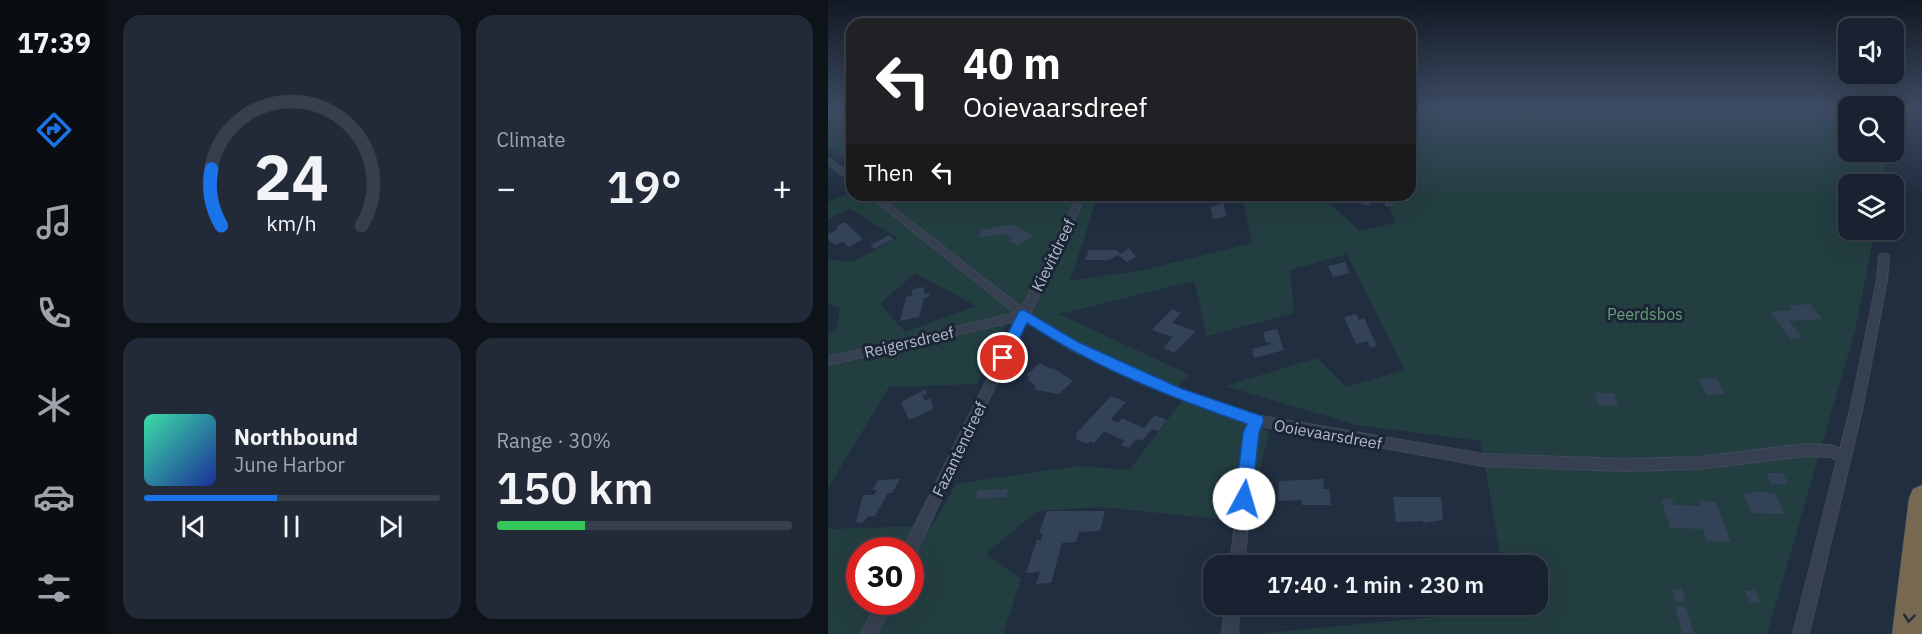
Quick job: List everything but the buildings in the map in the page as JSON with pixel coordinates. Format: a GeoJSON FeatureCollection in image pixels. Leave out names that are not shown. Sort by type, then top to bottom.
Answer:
{"type":"FeatureCollection","features":[{"type":"Feature","properties":{"kind":"highway"},"geometry":{"type":"LineString","coordinates":[[1907,634],[1922,498]]}},
{"type":"Feature","properties":{"kind":"street"},"geometry":{"type":"LineString","coordinates":[[828,160],[846,174]]}},
{"type":"Feature","properties":{"kind":"street","name":"Ooievaarsdreef"},"geometry":{"type":"LineString","coordinates":[[880,201],[1024,315],[1073,346],[1175,392],[1256,420],[1412,449],[1496,461],[1625,465],[1698,463],[1806,450],[1831,451],[1845,457]]}},
{"type":"Feature","properties":{"kind":"street","name":"Kievitdreef"},"geometry":{"type":"LineString","coordinates":[[1024,315],[1079,201]]}},
{"type":"Feature","properties":{"kind":"street"},"geometry":{"type":"LineString","coordinates":[[1801,634],[1845,457],[1875,315],[1884,256]]}},
{"type":"Feature","properties":{"kind":"street","name":"Reigersdreef"},"geometry":{"type":"LineString","coordinates":[[828,360],[1024,315]]}},
{"type":"Feature","properties":{"kind":"street","name":"Fazantendreef"},"geometry":{"type":"LineString","coordinates":[[916,537],[1024,315]]}},
{"type":"Feature","properties":{"kind":"street"},"geometry":{"type":"LineString","coordinates":[[1238,555],[1251,433],[1256,420]]}},
{"type":"Feature","properties":{"kind":"street"},"geometry":{"type":"LineString","coordinates":[[869,634],[878,615]]}},
{"type":"Feature","properties":{"kind":"street"},"geometry":{"type":"LineString","coordinates":[[1230,634],[1232,615]]}},
{"type":"Feature","properties":{"kind":"green space"},"geometry":{"type":"Polygon","coordinates":[[[828,137],[846,137],[846,159],[831,148],[828,150],[828,137]]]}},
{"type":"Feature","properties":{"kind":"green space","name":"Peerdsbos"},"geometry":{"type":"Polygon","coordinates":[[[1416,137],[1838,137],[1838,162],[1886,162],[1885,174],[1838,174],[1838,240],[1873,240],[1855,331],[1767,634],[1255,634],[1456,615],[1548,615],[1548,555],[1500,555],[1481,441],[1357,425],[1225,386],[1317,358],[1346,387],[1405,370],[1347,254],[1290,270],[1294,313],[1207,336],[1194,281],[1059,314],[1190,375],[1172,392],[1009,317],[977,384],[889,387],[828,488],[828,335],[837,327],[840,307],[828,304],[828,260],[854,261],[898,238],[850,209],[828,219],[828,202],[846,194],[846,201],[1096,201],[1070,281],[1143,270],[1252,243],[1243,201],[1331,201],[1330,204],[1360,231],[1395,223],[1388,201],[1416,201],[1416,137]],[[915,273],[880,304],[905,332],[976,306],[915,273]]]}},
{"type":"Feature","properties":{"kind":"green space"},"geometry":{"type":"Polygon","coordinates":[[[1185,397],[1269,431],[1248,522],[1101,507],[1037,511],[986,554],[1021,579],[1003,634],[828,634],[828,529],[932,526],[956,484],[1078,466],[1129,470],[1185,397]]]}},
{"type":"Feature","properties":{"kind":"route"},"geometry":{"type":"LineString","coordinates":[[1003,358],[1024,315],[1073,346],[1175,392],[1256,420],[1251,433],[1244,499]]}}]}
